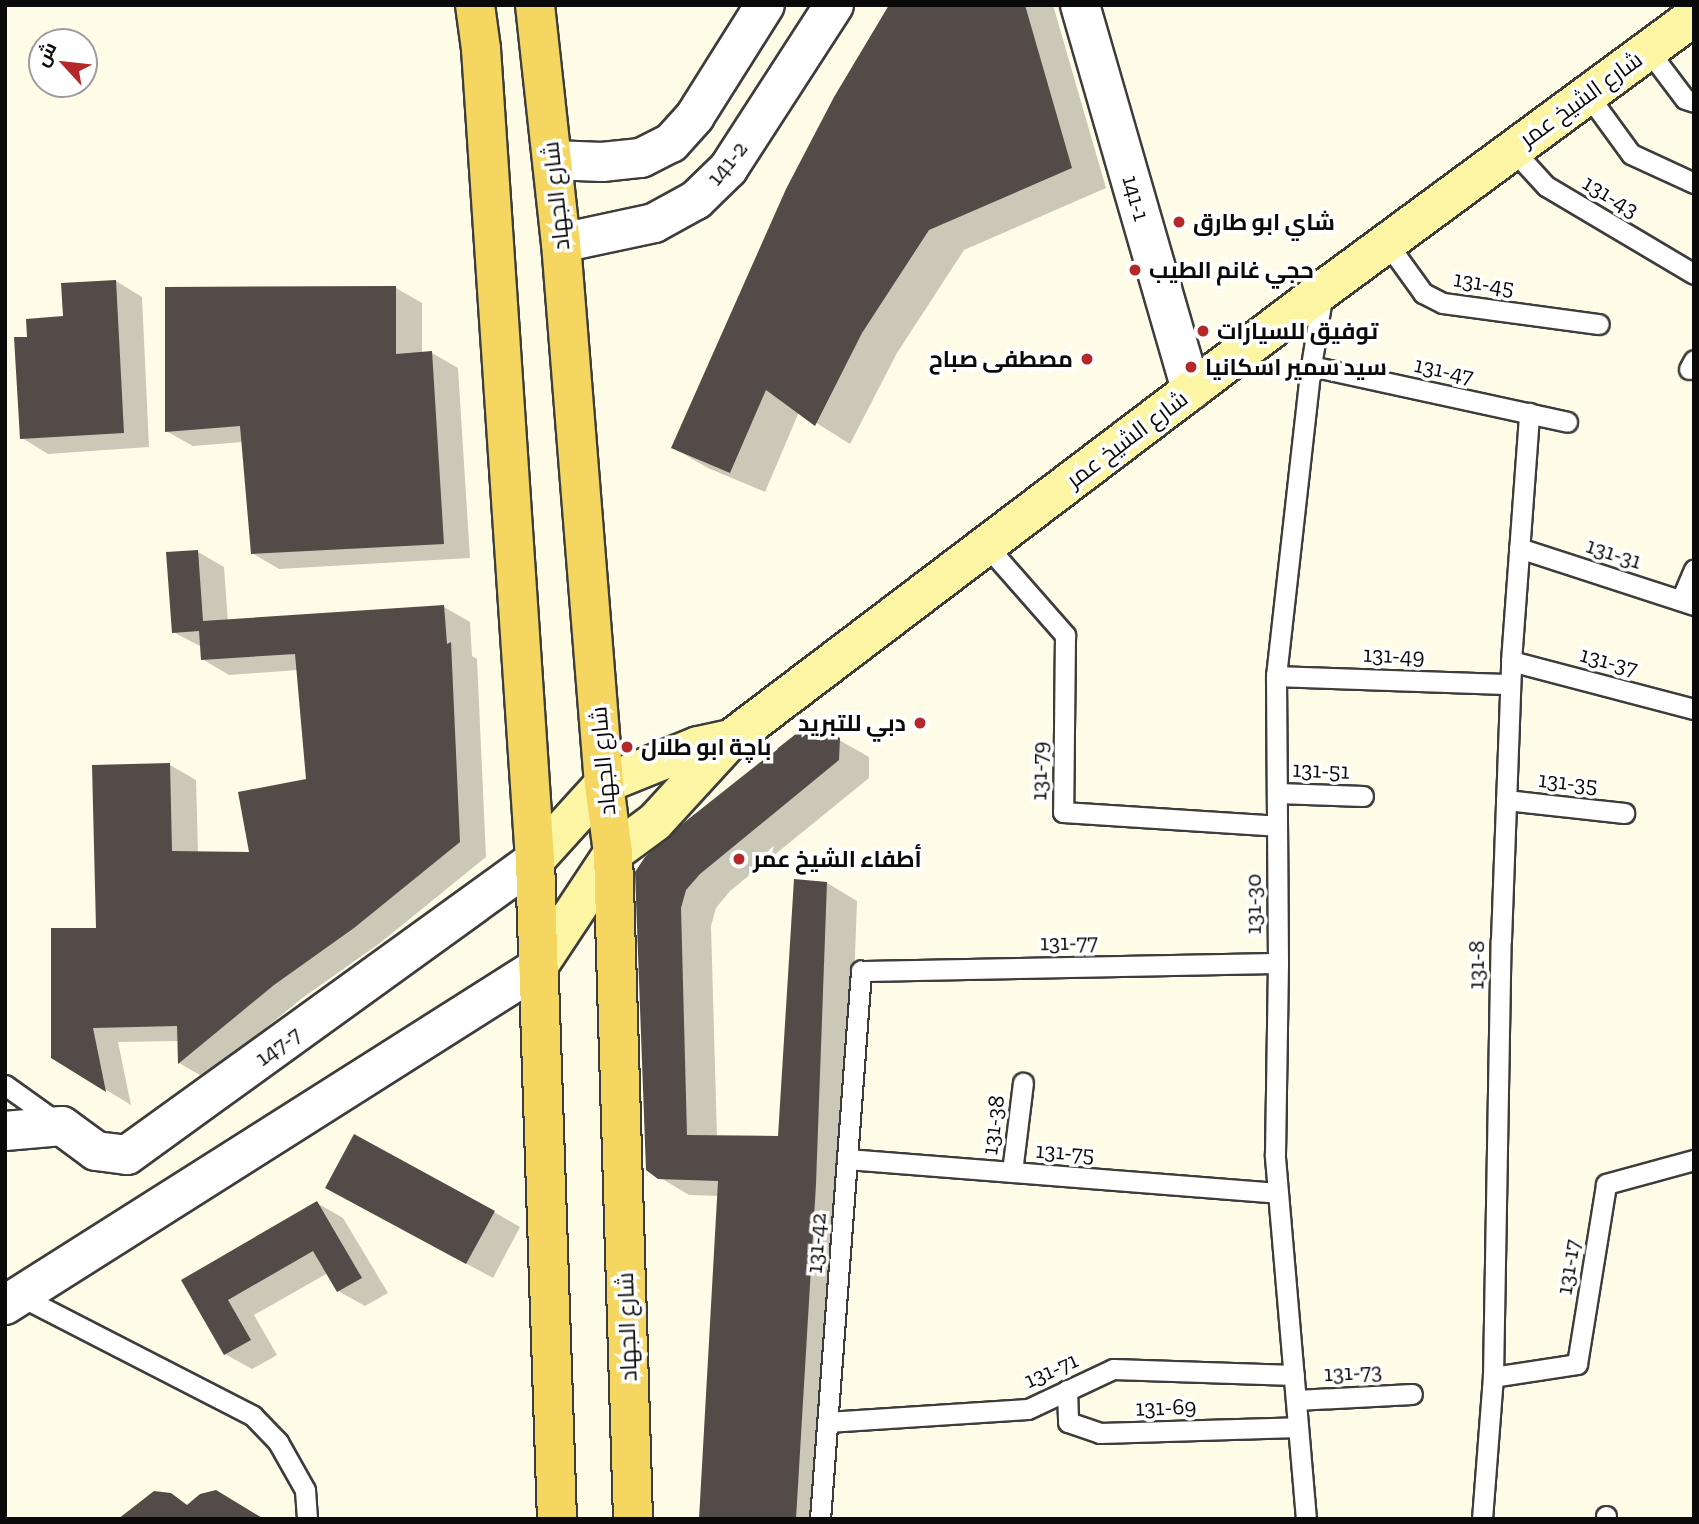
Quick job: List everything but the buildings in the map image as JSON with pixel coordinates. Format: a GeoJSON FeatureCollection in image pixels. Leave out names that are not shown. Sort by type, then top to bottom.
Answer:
{"type":"FeatureCollection","features":[{"type":"Feature","properties":{"kind":"main road"},"geometry":{"type":"LineString","coordinates":[[475,5],[481,49],[535,860],[557,1519]]}},
{"type":"Feature","properties":{"kind":"main road","name":"شارع الجهاد"},"geometry":{"type":"LineString","coordinates":[[535,5],[562,243],[604,784],[613,853],[633,1519]]}},
{"type":"Feature","properties":{"kind":"street"},"geometry":{"type":"LineString","coordinates":[[553,160],[602,162],[641,158],[671,143],[695,116],[765,5]]}},
{"type":"Feature","properties":{"kind":"street","name":"141-2"},"geometry":{"type":"LineString","coordinates":[[562,243],[653,223],[696,200],[728,169],[834,5]]}},
{"type":"Feature","properties":{"kind":"street","name":"141-1"},"geometry":{"type":"LineString","coordinates":[[1080,5],[1191,390]]}},
{"type":"Feature","properties":{"kind":"street","name":"شارع الشيخ عمر"},"geometry":{"type":"LineString","coordinates":[[537,968],[613,853],[655,822],[731,738],[1323,290],[1694,16]]}},
{"type":"Feature","properties":{"kind":"street","name":"شارع الشيخ عمر"},"geometry":{"type":"LineString","coordinates":[[535,860],[604,784],[698,746],[731,738]]}},
{"type":"Feature","properties":{"kind":"street","name":"147-7"},"geometry":{"type":"LineString","coordinates":[[62,1126],[96,1151],[127,1155],[535,860]]}},
{"type":"Feature","properties":{"kind":"street"},"geometry":{"type":"LineString","coordinates":[[13,1300],[537,968]]}},
{"type":"Feature","properties":{"kind":"street"},"geometry":{"type":"LineString","coordinates":[[5,1131],[62,1126]]}},
{"type":"Feature","properties":{"kind":"lane"},"geometry":{"type":"LineString","coordinates":[[1648,50],[1685,99],[1694,103]]}},
{"type":"Feature","properties":{"kind":"lane"},"geometry":{"type":"LineString","coordinates":[[1588,95],[1631,154],[1694,183]]}},
{"type":"Feature","properties":{"kind":"lane","name":"131-43"},"geometry":{"type":"LineString","coordinates":[[1513,149],[1546,186],[1694,274]]}},
{"type":"Feature","properties":{"kind":"lane","name":"131-45"},"geometry":{"type":"LineString","coordinates":[[1387,243],[1423,293],[1443,303],[1599,324]]}},
{"type":"Feature","properties":{"kind":"lane","name":"131-30"},"geometry":{"type":"LineString","coordinates":[[1306,1519],[1275,1154],[1278,962],[1276,676],[1311,366],[1323,290]]}},
{"type":"Feature","properties":{"kind":"lane","name":"131-47"},"geometry":{"type":"LineString","coordinates":[[1311,366],[1567,422]]}},
{"type":"Feature","properties":{"kind":"lane","name":"131-8"},"geometry":{"type":"LineString","coordinates":[[1482,1519],[1493,1377],[1510,684],[1529,413]]}},
{"type":"Feature","properties":{"kind":"lane","name":"131-79"},"geometry":{"type":"LineString","coordinates":[[986,545],[1065,635],[1063,812],[1277,825]]}},
{"type":"Feature","properties":{"kind":"lane","name":"131-31"},"geometry":{"type":"LineString","coordinates":[[1519,548],[1687,603]]}},
{"type":"Feature","properties":{"kind":"lane"},"geometry":{"type":"LineString","coordinates":[[1687,603],[1694,570]]}},
{"type":"Feature","properties":{"kind":"lane","name":"131-37"},"geometry":{"type":"LineString","coordinates":[[1511,661],[1694,709]]}},
{"type":"Feature","properties":{"kind":"lane","name":"131-49"},"geometry":{"type":"LineString","coordinates":[[1276,676],[1510,684]]}},
{"type":"Feature","properties":{"kind":"lane","name":"131-51"},"geometry":{"type":"LineString","coordinates":[[1277,793],[1363,796]]}},
{"type":"Feature","properties":{"kind":"lane","name":"131-35"},"geometry":{"type":"LineString","coordinates":[[1506,800],[1624,813]]}},
{"type":"Feature","properties":{"kind":"lane","name":"131-77"},"geometry":{"type":"LineString","coordinates":[[861,971],[1278,962]]}},
{"type":"Feature","properties":{"kind":"lane","name":"131-42"},"geometry":{"type":"LineString","coordinates":[[820,1519],[861,971]]}},
{"type":"Feature","properties":{"kind":"lane","name":"131-38"},"geometry":{"type":"LineString","coordinates":[[1012,1172],[1023,1083]]}},
{"type":"Feature","properties":{"kind":"lane"},"geometry":{"type":"LineString","coordinates":[[5,1085],[62,1126]]}},
{"type":"Feature","properties":{"kind":"lane","name":"131-75"},"geometry":{"type":"LineString","coordinates":[[847,1159],[1278,1193]]}},
{"type":"Feature","properties":{"kind":"lane","name":"131-17"},"geometry":{"type":"LineString","coordinates":[[1493,1377],[1577,1364],[1606,1184],[1694,1160]]}},
{"type":"Feature","properties":{"kind":"lane"},"geometry":{"type":"LineString","coordinates":[[13,1300],[253,1416],[278,1442],[305,1490],[307,1519]]}},
{"type":"Feature","properties":{"kind":"lane","name":"131-71"},"geometry":{"type":"LineString","coordinates":[[827,1422],[1028,1409],[1113,1370],[1294,1376]]}},
{"type":"Feature","properties":{"kind":"lane","name":"131-69"},"geometry":{"type":"LineString","coordinates":[[1067,1390],[1068,1422],[1100,1433],[1298,1427]]}},
{"type":"Feature","properties":{"kind":"lane","name":"131-73"},"geometry":{"type":"LineString","coordinates":[[1296,1399],[1412,1394]]}},
{"type":"Feature","properties":{"kind":"place","name":"شاي ابو طارق"},"geometry":{"type":"Point","coordinates":[1179,222]}},
{"type":"Feature","properties":{"kind":"place","name":"حجي غانم الطيب"},"geometry":{"type":"Point","coordinates":[1135,270]}},
{"type":"Feature","properties":{"kind":"place","name":"توفيق للسيارات"},"geometry":{"type":"Point","coordinates":[1203,331]}},
{"type":"Feature","properties":{"kind":"place","name":"مصطفى صباح"},"geometry":{"type":"Point","coordinates":[1087,359]}},
{"type":"Feature","properties":{"kind":"place","name":"سيد سمير اسكانيا"},"geometry":{"type":"Point","coordinates":[1191,367]}},
{"type":"Feature","properties":{"kind":"place","name":"دبي للتبريد"},"geometry":{"type":"Point","coordinates":[920,723]}},
{"type":"Feature","properties":{"kind":"place","name":"باچة ابو طلال"},"geometry":{"type":"Point","coordinates":[627,747]}},
{"type":"Feature","properties":{"kind":"place","name":"أطفاء الشيخ عمر"},"geometry":{"type":"Point","coordinates":[739,859]}}]}
